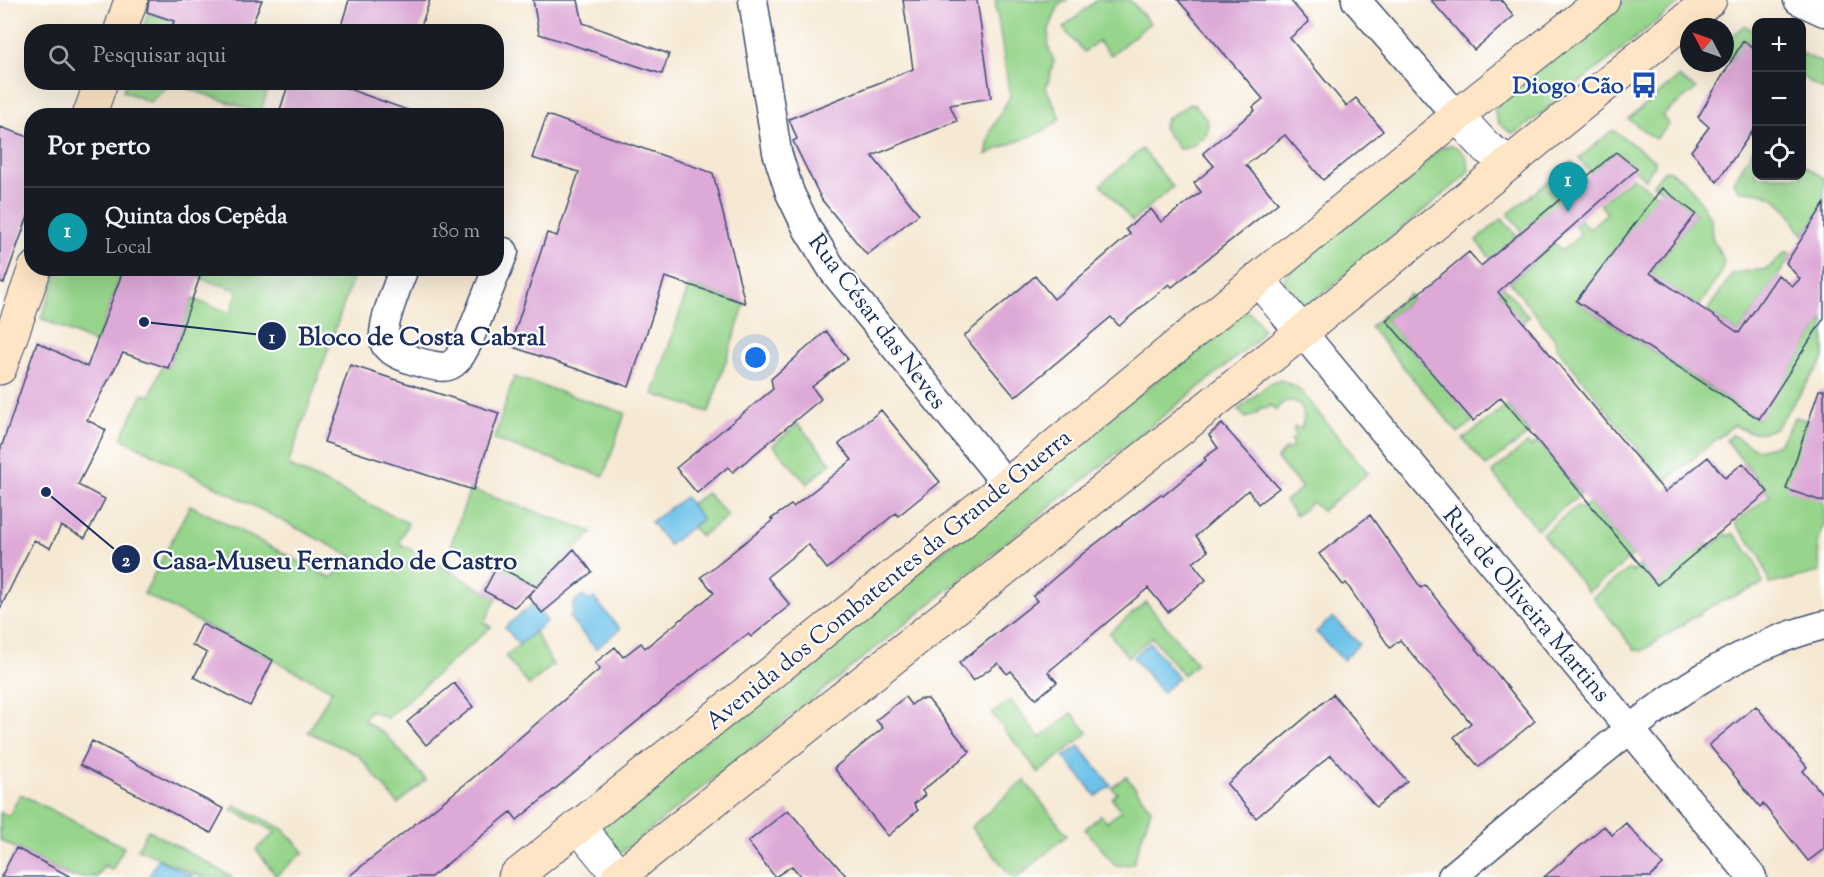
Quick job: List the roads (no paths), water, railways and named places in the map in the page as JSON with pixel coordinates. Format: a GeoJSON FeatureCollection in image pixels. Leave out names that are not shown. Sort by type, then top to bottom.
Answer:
{"type":"FeatureCollection","features":[{"type":"Feature","properties":{"kind":"main road"},"geometry":{"type":"LineString","coordinates":[[123,24],[132,0]]}},
{"type":"Feature","properties":{"kind":"main road","name":"Avenida dos Combatentes da Grande Guerra"},"geometry":{"type":"LineString","coordinates":[[518,876],[1007,485],[1457,116],[1603,0]]}},
{"type":"Feature","properties":{"kind":"main road"},"geometry":{"type":"LineString","coordinates":[[618,877],[1302,332],[1710,0]]}},
{"type":"Feature","properties":{"kind":"main road"},"geometry":{"type":"LineString","coordinates":[[0,368],[32,276]]}},
{"type":"Feature","properties":{"kind":"street","name":"Rua César das Neves"},"geometry":{"type":"LineString","coordinates":[[753,0],[777,152],[790,193],[808,230],[834,272],[1007,485]]}},
{"type":"Feature","properties":{"kind":"street"},"geometry":{"type":"LineString","coordinates":[[1356,0],[1487,148],[1510,163]]}},
{"type":"Feature","properties":{"kind":"street"},"geometry":{"type":"LineString","coordinates":[[1798,0],[1824,12]]}},
{"type":"Feature","properties":{"kind":"street"},"geometry":{"type":"LineString","coordinates":[[401,276],[383,332],[385,344],[391,352],[441,368],[451,365],[461,355],[494,276]]}},
{"type":"Feature","properties":{"kind":"street"},"geometry":{"type":"LineString","coordinates":[[1258,279],[1302,332]]}},
{"type":"Feature","properties":{"kind":"street","name":"Rua de Oliveira Martins"},"geometry":{"type":"LineString","coordinates":[[1302,332],[1752,877]]}},
{"type":"Feature","properties":{"kind":"street"},"geometry":{"type":"LineString","coordinates":[[1452,877],[1630,728],[1692,682],[1775,638],[1824,624]]}},
{"type":"Feature","properties":{"kind":"street"},"geometry":{"type":"LineString","coordinates":[[578,826],[618,877]]}},
{"type":"Feature","properties":{"kind":"water"},"geometry":{"type":"Polygon","coordinates":[[[685,497],[702,519],[669,545],[651,522],[685,497]]]}},
{"type":"Feature","properties":{"kind":"water"},"geometry":{"type":"Polygon","coordinates":[[[583,596],[590,601],[594,598],[620,629],[596,649],[569,617],[574,613],[572,608],[576,600],[583,596]]]}},
{"type":"Feature","properties":{"kind":"water"},"geometry":{"type":"Polygon","coordinates":[[[533,604],[547,621],[519,645],[505,627],[533,604]]]}},
{"type":"Feature","properties":{"kind":"water"},"geometry":{"type":"Polygon","coordinates":[[[1333,617],[1359,644],[1343,660],[1316,632],[1333,617]]]}},
{"type":"Feature","properties":{"kind":"water"},"geometry":{"type":"Polygon","coordinates":[[[1150,643],[1178,678],[1162,693],[1133,657],[1150,643]]]}},
{"type":"Feature","properties":{"kind":"water"},"geometry":{"type":"Polygon","coordinates":[[[1079,746],[1111,785],[1096,796],[1064,757],[1079,746]]]}},
{"type":"Feature","properties":{"kind":"water"},"geometry":{"type":"Polygon","coordinates":[[[158,859],[194,877],[149,876],[158,859]]]}},
{"type":"Feature","properties":{"kind":"place","name":"Diogo Cão"},"geometry":{"type":"Point","coordinates":[1644,85]}},
{"type":"Feature","properties":{"kind":"place","name":"Quinta dos Cepêda"},"geometry":{"type":"Point","coordinates":[1568,212]}},
{"type":"Feature","properties":{"kind":"place","name":"Bloco de Costa Cabral"},"geometry":{"type":"Point","coordinates":[144,322]}},
{"type":"Feature","properties":{"kind":"place","name":"Casa-Museu Fernando de Castro"},"geometry":{"type":"Point","coordinates":[46,492]}}]}
